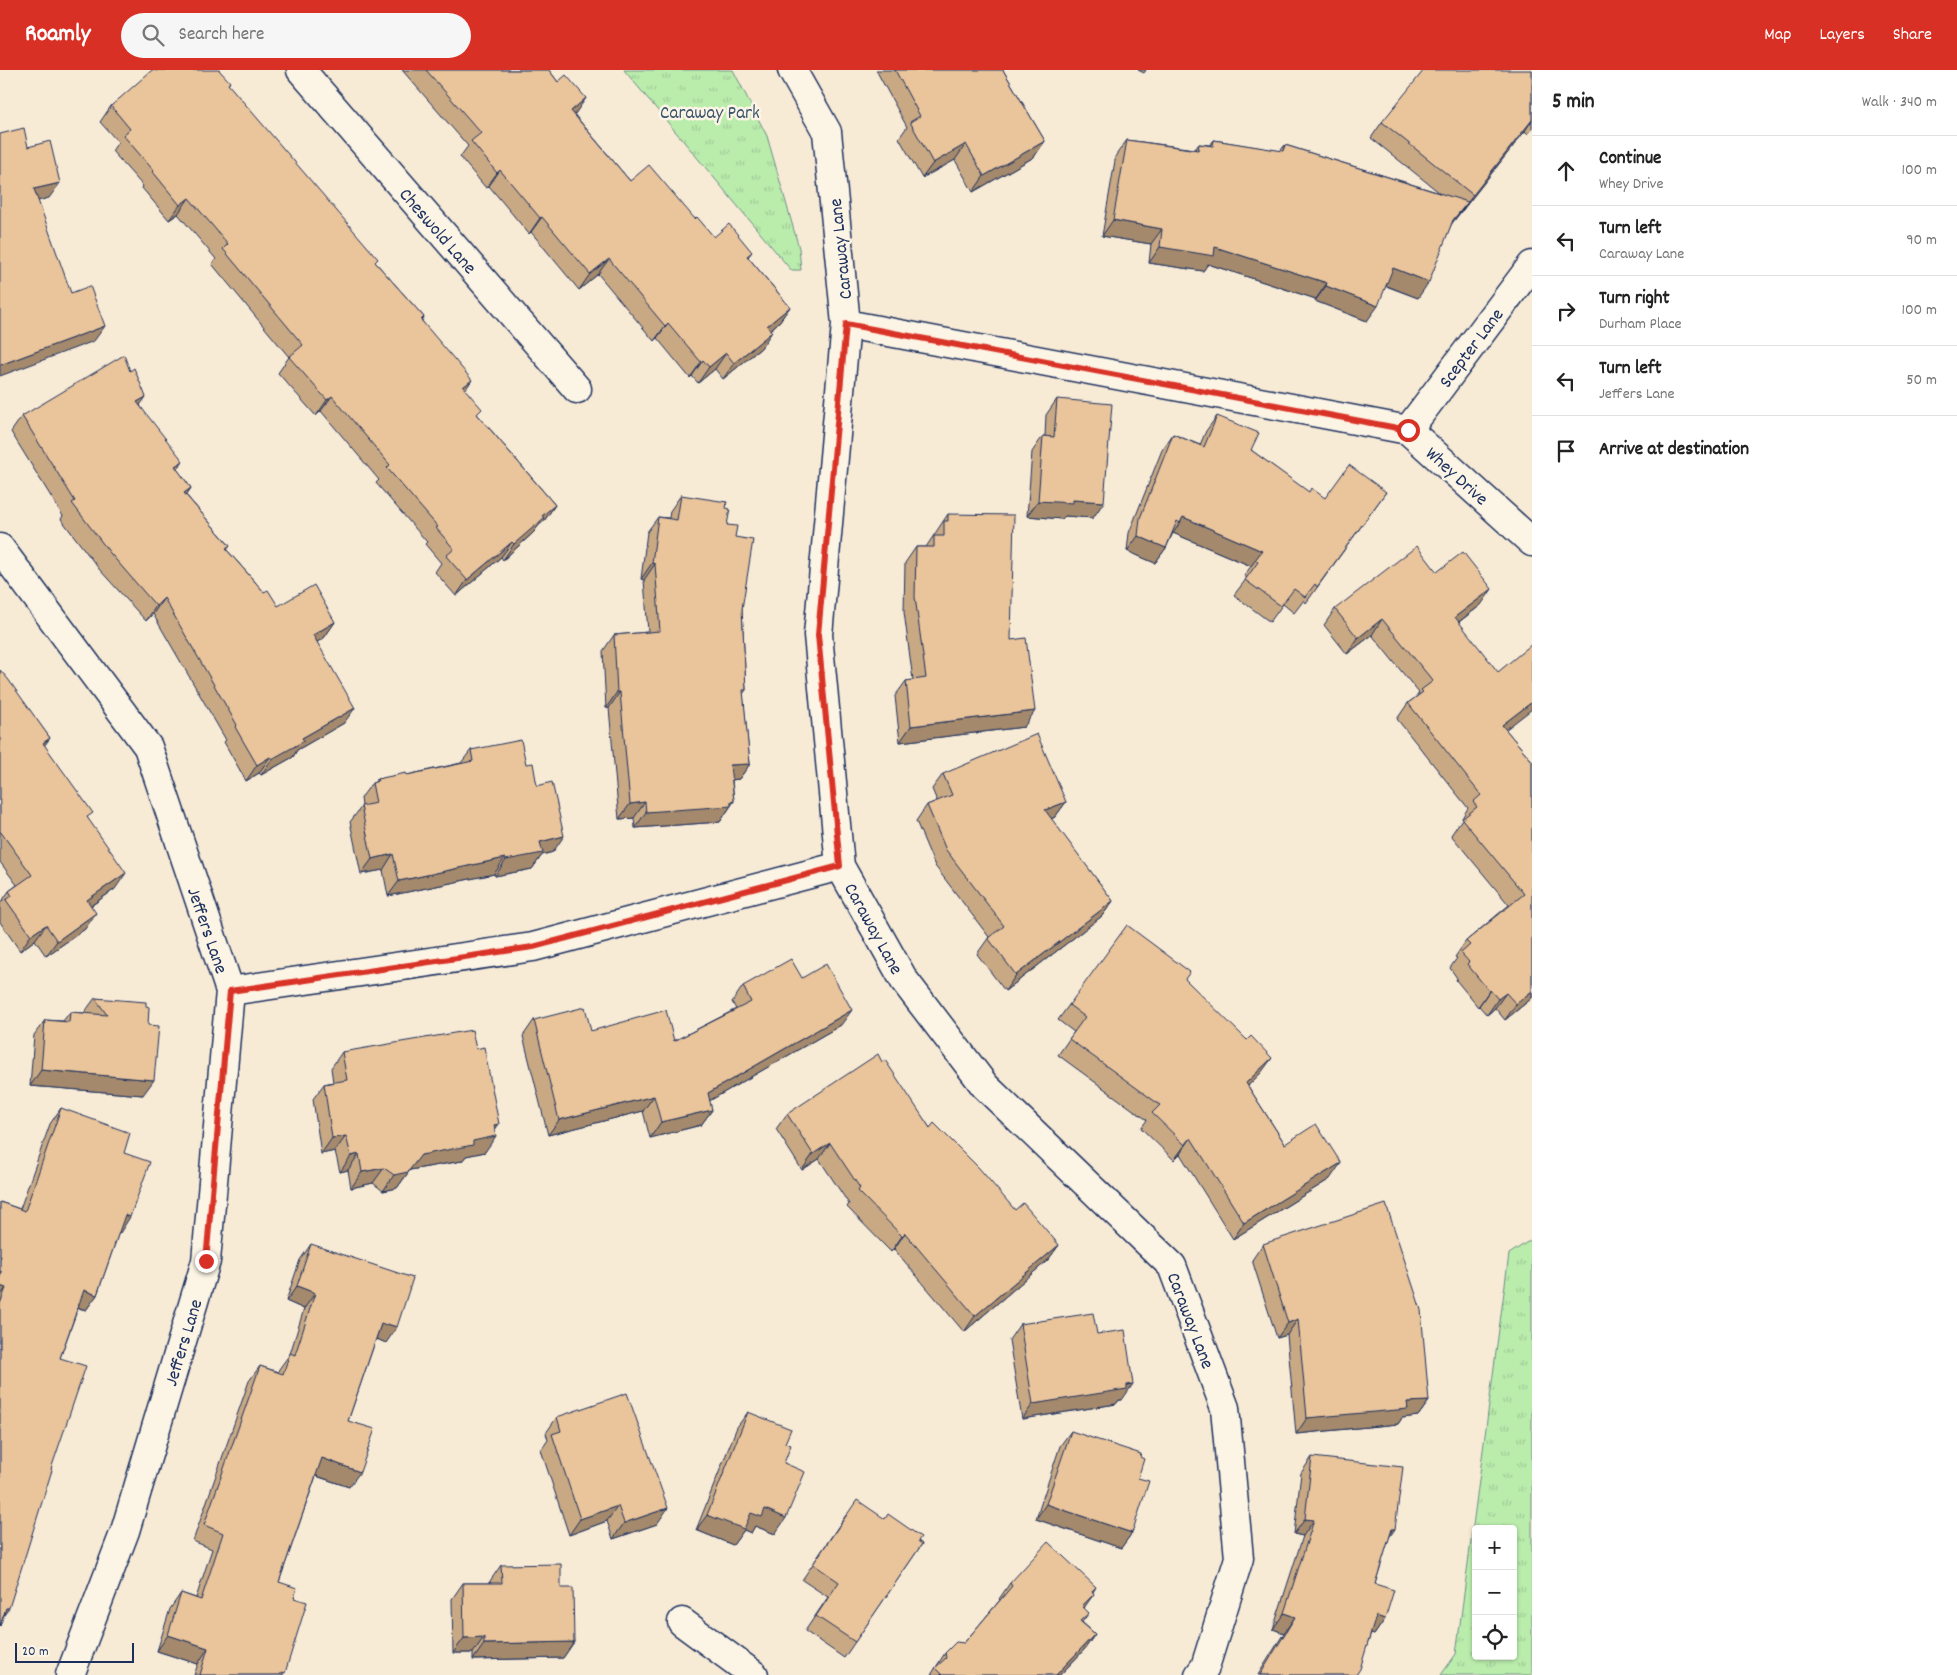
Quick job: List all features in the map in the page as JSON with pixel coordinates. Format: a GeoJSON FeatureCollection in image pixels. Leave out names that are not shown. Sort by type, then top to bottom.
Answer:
{"type":"FeatureCollection","features":[{"type":"Feature","properties":{"kind":"street","name":"Cheswold Lane"},"geometry":{"type":"LineString","coordinates":[[301,70],[577,389]]}},
{"type":"Feature","properties":{"kind":"street","name":"Caraway Lane"},"geometry":{"type":"LineString","coordinates":[[792,70],[827,132],[846,324],[818,635],[840,866],[904,980],[985,1086],[1172,1266],[1225,1408],[1239,1558],[1205,1667],[1199,1675]]}},
{"type":"Feature","properties":{"kind":"street","name":"Scepter Lane"},"geometry":{"type":"LineString","coordinates":[[1408,430],[1532,265]]}},
{"type":"Feature","properties":{"kind":"street"},"geometry":{"type":"LineString","coordinates":[[846,324],[1408,430]]}},
{"type":"Feature","properties":{"kind":"street","name":"Whey Drive"},"geometry":{"type":"LineString","coordinates":[[1408,430],[1532,542]]}},
{"type":"Feature","properties":{"kind":"street","name":"Jeffers Lane"},"geometry":{"type":"LineString","coordinates":[[0,548],[148,748],[230,991],[206,1261],[125,1531],[70,1675]]}},
{"type":"Feature","properties":{"kind":"street"},"geometry":{"type":"LineString","coordinates":[[230,991],[533,947],[840,866]]}},
{"type":"Feature","properties":{"kind":"street"},"geometry":{"type":"LineString","coordinates":[[682,1622],[754,1675]]}},
{"type":"Feature","properties":{"kind":"green space","name":"Caraway Park"},"geometry":{"type":"Polygon","coordinates":[[[624,70],[733,70],[767,136],[799,248],[801,270],[791,270],[624,70]]]}},
{"type":"Feature","properties":{"kind":"green space"},"geometry":{"type":"Polygon","coordinates":[[[1532,1239],[1532,1675],[1441,1675],[1456,1654],[1472,1533],[1472,1660],[1517,1660],[1517,1525],[1473,1525],[1509,1254],[1532,1239]]]}},
{"type":"Feature","properties":{"kind":"building"},"geometry":{"type":"Polygon","coordinates":[[[152,70],[219,70],[230,82],[228,84],[378,259],[375,262],[424,317],[421,320],[472,380],[463,387],[482,409],[477,414],[555,505],[542,516],[544,518],[514,544],[512,542],[467,580],[446,556],[454,549],[436,528],[438,527],[387,468],[390,465],[332,396],[327,400],[289,357],[303,345],[223,249],[228,244],[189,198],[180,205],[123,135],[130,129],[111,106],[152,70]]]}},
{"type":"Feature","properties":{"kind":"building"},"geometry":{"type":"Polygon","coordinates":[[[426,70],[549,70],[558,82],[566,75],[586,98],[571,111],[630,181],[649,165],[695,219],[697,217],[714,237],[729,224],[752,252],[747,256],[790,307],[767,326],[772,332],[734,363],[726,353],[709,367],[703,360],[701,362],[668,323],[665,326],[609,259],[590,274],[500,170],[497,173],[471,141],[481,133],[426,70]]]}},
{"type":"Feature","properties":{"kind":"building"},"geometry":{"type":"Polygon","coordinates":[[[895,70],[1003,70],[1045,141],[984,176],[966,144],[933,163],[910,122],[920,116],[895,70]]]}},
{"type":"Feature","properties":{"kind":"building"},"geometry":{"type":"Polygon","coordinates":[[[1424,70],[1532,70],[1532,120],[1473,195],[1382,122],[1424,70]]]}},
{"type":"Feature","properties":{"kind":"building"},"geometry":{"type":"Polygon","coordinates":[[[24,128],[28,147],[50,141],[60,183],[34,189],[71,293],[90,286],[105,326],[0,365],[0,134],[24,128]]]}},
{"type":"Feature","properties":{"kind":"building"},"geometry":{"type":"Polygon","coordinates":[[[1127,140],[1198,150],[1199,144],[1213,146],[1214,140],[1283,151],[1285,145],[1468,202],[1453,220],[1429,282],[1393,268],[1378,306],[1326,286],[1327,283],[1215,247],[1214,256],[1160,247],[1162,229],[1113,220],[1127,140]]]}},
{"type":"Feature","properties":{"kind":"building"},"geometry":{"type":"Polygon","coordinates":[[[124,355],[130,371],[134,368],[146,397],[137,402],[183,461],[175,466],[191,488],[184,493],[230,546],[226,549],[264,592],[268,590],[278,606],[314,585],[335,622],[313,635],[355,708],[302,738],[304,741],[257,765],[235,727],[237,725],[164,598],[156,606],[110,553],[72,503],[75,501],[22,416],[124,355]]]}},
{"type":"Feature","properties":{"kind":"building"},"geometry":{"type":"Polygon","coordinates":[[[1057,399],[1112,404],[1104,502],[1073,500],[1073,503],[1038,501],[1043,436],[1054,437],[1057,399]]]}},
{"type":"Feature","properties":{"kind":"building"},"geometry":{"type":"Polygon","coordinates":[[[1217,416],[1259,433],[1251,450],[1309,492],[1311,488],[1325,498],[1349,465],[1386,492],[1317,587],[1315,584],[1305,597],[1294,589],[1281,606],[1245,580],[1258,562],[1255,560],[1262,551],[1183,517],[1180,523],[1177,521],[1166,548],[1138,536],[1140,518],[1173,434],[1204,447],[1217,416]]]}},
{"type":"Feature","properties":{"kind":"building"},"geometry":{"type":"Polygon","coordinates":[[[681,495],[727,502],[726,508],[730,509],[727,525],[737,526],[735,537],[753,540],[742,609],[746,690],[743,690],[750,764],[730,765],[734,801],[731,802],[731,806],[646,812],[645,802],[630,804],[620,692],[617,692],[614,635],[660,631],[655,564],[652,563],[658,517],[677,520],[681,495]]]}},
{"type":"Feature","properties":{"kind":"building"},"geometry":{"type":"Polygon","coordinates":[[[948,514],[1014,515],[1011,640],[1026,638],[1035,711],[911,726],[906,681],[926,678],[915,597],[916,547],[934,547],[934,536],[944,536],[944,521],[948,521],[948,514]]]}},
{"type":"Feature","properties":{"kind":"building"},"geometry":{"type":"Polygon","coordinates":[[[1417,546],[1437,572],[1463,552],[1492,589],[1455,617],[1498,672],[1532,644],[1532,702],[1502,725],[1532,761],[1532,991],[1516,1004],[1506,993],[1498,999],[1489,991],[1467,964],[1469,962],[1461,953],[1470,945],[1466,941],[1524,894],[1462,819],[1477,807],[1473,802],[1481,795],[1408,703],[1423,692],[1421,690],[1433,681],[1382,619],[1358,638],[1335,609],[1417,546]]]}},
{"type":"Feature","properties":{"kind":"building"},"geometry":{"type":"Polygon","coordinates":[[[0,670],[50,738],[43,743],[93,813],[87,817],[126,873],[87,900],[96,913],[57,941],[46,925],[31,935],[6,900],[12,896],[9,891],[32,875],[0,831],[0,670]]]}},
{"type":"Feature","properties":{"kind":"building"},"geometry":{"type":"Polygon","coordinates":[[[1037,734],[1066,802],[1045,810],[1113,901],[1016,975],[988,938],[1004,926],[946,850],[927,805],[952,795],[943,774],[1037,734]]]}},
{"type":"Feature","properties":{"kind":"building"},"geometry":{"type":"Polygon","coordinates":[[[521,740],[526,764],[533,763],[537,786],[552,782],[564,836],[540,842],[543,853],[506,860],[505,858],[399,881],[393,854],[372,859],[361,806],[376,803],[372,783],[378,781],[377,779],[406,773],[407,775],[473,761],[471,750],[521,740]]]}},
{"type":"Feature","properties":{"kind":"building"},"geometry":{"type":"Polygon","coordinates":[[[1127,925],[1190,972],[1185,979],[1247,1040],[1251,1036],[1272,1058],[1246,1083],[1285,1144],[1316,1124],[1341,1163],[1244,1223],[1191,1138],[1185,1145],[1152,1113],[1160,1105],[1069,1039],[1085,1017],[1069,1005],[1127,925]]]}},
{"type":"Feature","properties":{"kind":"building"},"geometry":{"type":"Polygon","coordinates":[[[791,959],[802,978],[826,964],[852,1010],[708,1093],[712,1110],[661,1122],[654,1096],[559,1120],[534,1020],[585,1007],[591,1031],[666,1010],[674,1041],[751,1002],[743,986],[791,959]]]}},
{"type":"Feature","properties":{"kind":"building"},"geometry":{"type":"Polygon","coordinates":[[[95,998],[146,1002],[146,1006],[149,1007],[148,1025],[159,1026],[154,1080],[41,1070],[45,1020],[69,1022],[70,1012],[107,1015],[95,998]]]}},
{"type":"Feature","properties":{"kind":"building"},"geometry":{"type":"Polygon","coordinates":[[[472,1030],[476,1049],[484,1047],[499,1124],[494,1125],[496,1136],[473,1141],[473,1145],[421,1155],[408,1172],[394,1175],[384,1168],[362,1172],[359,1154],[351,1156],[346,1136],[332,1138],[324,1084],[347,1080],[342,1052],[472,1030]]]}},
{"type":"Feature","properties":{"kind":"building"},"geometry":{"type":"Polygon","coordinates":[[[878,1054],[882,1062],[885,1060],[930,1128],[934,1123],[979,1168],[1015,1210],[1023,1203],[1059,1245],[975,1316],[905,1233],[902,1236],[858,1191],[860,1188],[830,1143],[813,1154],[787,1114],[878,1054]]]}},
{"type":"Feature","properties":{"kind":"building"},"geometry":{"type":"Polygon","coordinates":[[[61,1108],[130,1133],[124,1153],[150,1162],[130,1217],[125,1215],[97,1295],[84,1290],[60,1358],[86,1366],[51,1469],[9,1608],[6,1608],[0,1626],[0,1304],[6,1288],[0,1286],[2,1272],[0,1271],[0,1202],[25,1211],[61,1108]]]}},
{"type":"Feature","properties":{"kind":"building"},"geometry":{"type":"Polygon","coordinates":[[[1386,1204],[1421,1310],[1429,1401],[1407,1402],[1408,1409],[1307,1418],[1298,1319],[1288,1323],[1263,1244],[1386,1204]]]}},
{"type":"Feature","properties":{"kind":"building"},"geometry":{"type":"Polygon","coordinates":[[[311,1244],[413,1278],[397,1327],[381,1324],[348,1421],[375,1429],[360,1472],[322,1458],[279,1582],[297,1588],[294,1598],[307,1602],[285,1673],[282,1672],[280,1675],[200,1675],[208,1648],[168,1635],[181,1593],[201,1600],[223,1533],[204,1525],[260,1366],[283,1374],[290,1353],[295,1355],[315,1293],[297,1286],[311,1244]]]}},
{"type":"Feature","properties":{"kind":"building"},"geometry":{"type":"Polygon","coordinates":[[[1093,1313],[1097,1334],[1125,1330],[1133,1384],[1127,1385],[1127,1389],[1033,1404],[1020,1324],[1093,1313]]]}},
{"type":"Feature","properties":{"kind":"building"},"geometry":{"type":"Polygon","coordinates":[[[627,1393],[668,1508],[624,1523],[618,1506],[580,1519],[552,1434],[561,1431],[557,1417],[627,1393]]]}},
{"type":"Feature","properties":{"kind":"building"},"geometry":{"type":"Polygon","coordinates":[[[748,1412],[791,1429],[785,1443],[791,1445],[784,1463],[805,1472],[786,1518],[765,1509],[762,1517],[751,1513],[744,1529],[707,1515],[748,1412]]]}},
{"type":"Feature","properties":{"kind":"building"},"geometry":{"type":"Polygon","coordinates":[[[1071,1431],[1141,1454],[1140,1457],[1144,1459],[1138,1478],[1149,1481],[1132,1533],[1046,1504],[1071,1431]]]}},
{"type":"Feature","properties":{"kind":"building"},"geometry":{"type":"Polygon","coordinates":[[[1312,1457],[1403,1467],[1395,1529],[1392,1529],[1375,1584],[1394,1590],[1385,1619],[1376,1616],[1360,1669],[1356,1675],[1260,1675],[1295,1617],[1284,1613],[1314,1520],[1305,1519],[1312,1457]]]}},
{"type":"Feature","properties":{"kind":"building"},"geometry":{"type":"Polygon","coordinates":[[[857,1500],[885,1519],[888,1514],[921,1537],[918,1541],[922,1544],[855,1642],[816,1616],[839,1582],[813,1564],[857,1500]]]}},
{"type":"Feature","properties":{"kind":"building"},"geometry":{"type":"Polygon","coordinates":[[[1048,1542],[1096,1587],[1092,1591],[1094,1594],[1082,1606],[1089,1613],[1080,1621],[1095,1634],[1056,1675],[942,1675],[935,1668],[946,1658],[945,1653],[956,1642],[964,1643],[1012,1586],[1010,1583],[1048,1542]]]}},
{"type":"Feature","properties":{"kind":"building"},"geometry":{"type":"Polygon","coordinates":[[[561,1564],[561,1588],[573,1588],[574,1642],[484,1644],[484,1637],[464,1638],[463,1583],[502,1583],[501,1565],[561,1564]]]}},
{"type":"Feature","properties":{"kind":"route"},"geometry":{"type":"LineString","coordinates":[[206,1261],[230,991],[533,947],[840,866],[818,635],[846,324],[1408,430]]}}]}
